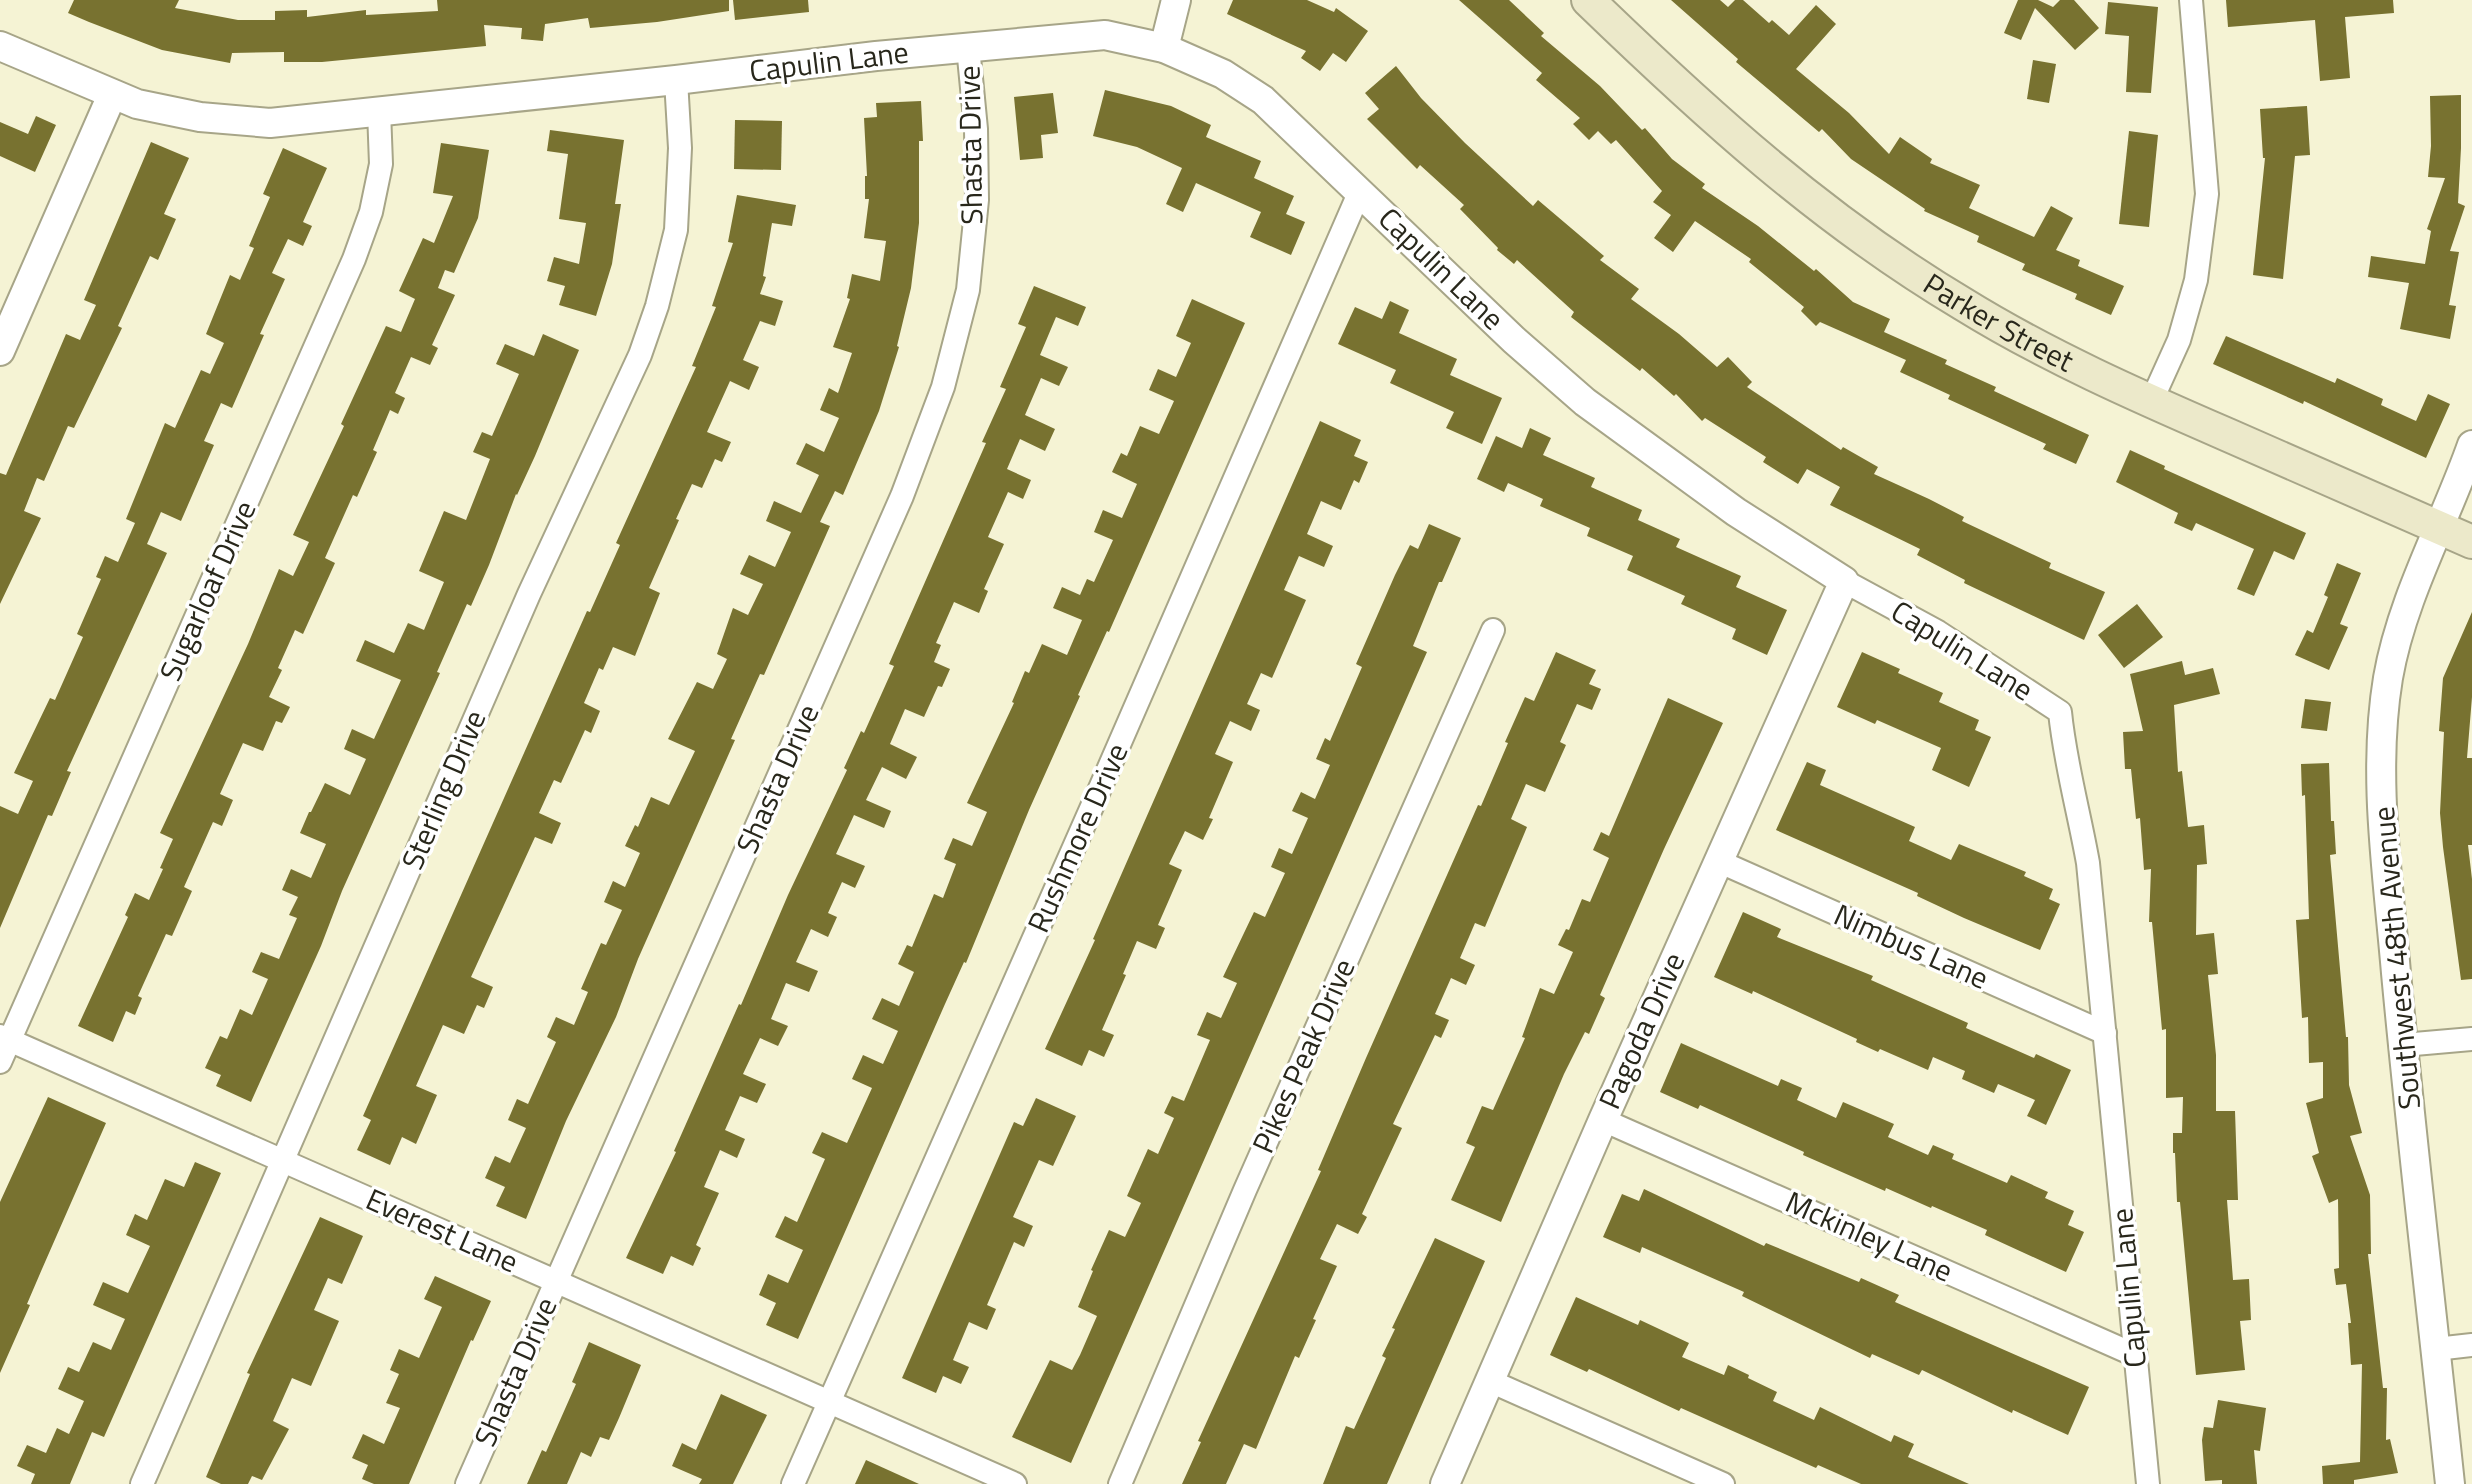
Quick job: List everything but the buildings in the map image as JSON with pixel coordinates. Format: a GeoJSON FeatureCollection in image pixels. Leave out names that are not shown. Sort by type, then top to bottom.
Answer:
{"type":"FeatureCollection","features":[{"type":"Feature","properties":{"kind":"main road","name":"Parker Street"},"geometry":{"type":"LineString","coordinates":[[1588,0],[1727,132],[1818,207],[1962,304],[2151,402],[2472,542]]}},
{"type":"Feature","properties":{"kind":"street"},"geometry":{"type":"LineString","coordinates":[[1164,48],[1176,0]]}},
{"type":"Feature","properties":{"kind":"street"},"geometry":{"type":"LineString","coordinates":[[2151,402],[2179,340],[2196,280],[2207,194],[2191,0]]}},
{"type":"Feature","properties":{"kind":"street","name":"Capulin Lane"},"geometry":{"type":"LineString","coordinates":[[0,46],[137,104],[200,117],[270,123],[968,47],[1105,35],[1164,48],[1223,74],[1263,100],[1514,340],[1585,402],[1736,512],[1844,581],[1938,632],[2060,712],[2065,758],[2079,810],[2088,863],[2148,1484]]}},
{"type":"Feature","properties":{"kind":"street","name":"Shasta Drive"},"geometry":{"type":"LineString","coordinates":[[467,1484],[902,496],[943,387],[968,290],[977,200],[976,129],[968,47]]}},
{"type":"Feature","properties":{"kind":"street","name":"Sterling Drive"},"geometry":{"type":"LineString","coordinates":[[142,1484],[529,594],[640,355],[657,306],[676,230],[680,148],[676,80]]}},
{"type":"Feature","properties":{"kind":"street"},"geometry":{"type":"LineString","coordinates":[[0,351],[112,95]]}},
{"type":"Feature","properties":{"kind":"street","name":"Sugarloaf Drive"},"geometry":{"type":"LineString","coordinates":[[0,1062],[5,1038],[354,259],[371,212],[381,164],[379,111]]}},
{"type":"Feature","properties":{"kind":"street","name":"Rushmore Drive"},"geometry":{"type":"LineString","coordinates":[[793,1484],[1105,779],[1360,191]]}},
{"type":"Feature","properties":{"kind":"street","name":"Southwest 48th Avenue"},"geometry":{"type":"LineString","coordinates":[[2450,1484],[2403,1045],[2384,840],[2380,759],[2388,677],[2402,623],[2472,445]]}},
{"type":"Feature","properties":{"kind":"street","name":"Pagoda Drive"},"geometry":{"type":"LineString","coordinates":[[1445,1484],[1603,1120],[1844,581]]}},
{"type":"Feature","properties":{"kind":"street","name":"Pikes Peak Drive"},"geometry":{"type":"LineString","coordinates":[[1120,1484],[1245,1190],[1493,630]]}},
{"type":"Feature","properties":{"kind":"street","name":"Nimbus Lane"},"geometry":{"type":"LineString","coordinates":[[1718,861],[2105,1033]]}},
{"type":"Feature","properties":{"kind":"street","name":"Everest Lane"},"geometry":{"type":"LineString","coordinates":[[5,1038],[1015,1484]]}},
{"type":"Feature","properties":{"kind":"street"},"geometry":{"type":"LineString","coordinates":[[2403,1045],[2472,1039]]}},
{"type":"Feature","properties":{"kind":"street","name":"Mckinley Lane"},"geometry":{"type":"LineString","coordinates":[[1603,1120],[2135,1355]]}},
{"type":"Feature","properties":{"kind":"street"},"geometry":{"type":"LineString","coordinates":[[2436,1349],[2472,1345]]}},
{"type":"Feature","properties":{"kind":"street"},"geometry":{"type":"LineString","coordinates":[[1490,1381],[1723,1484]]}}]}
